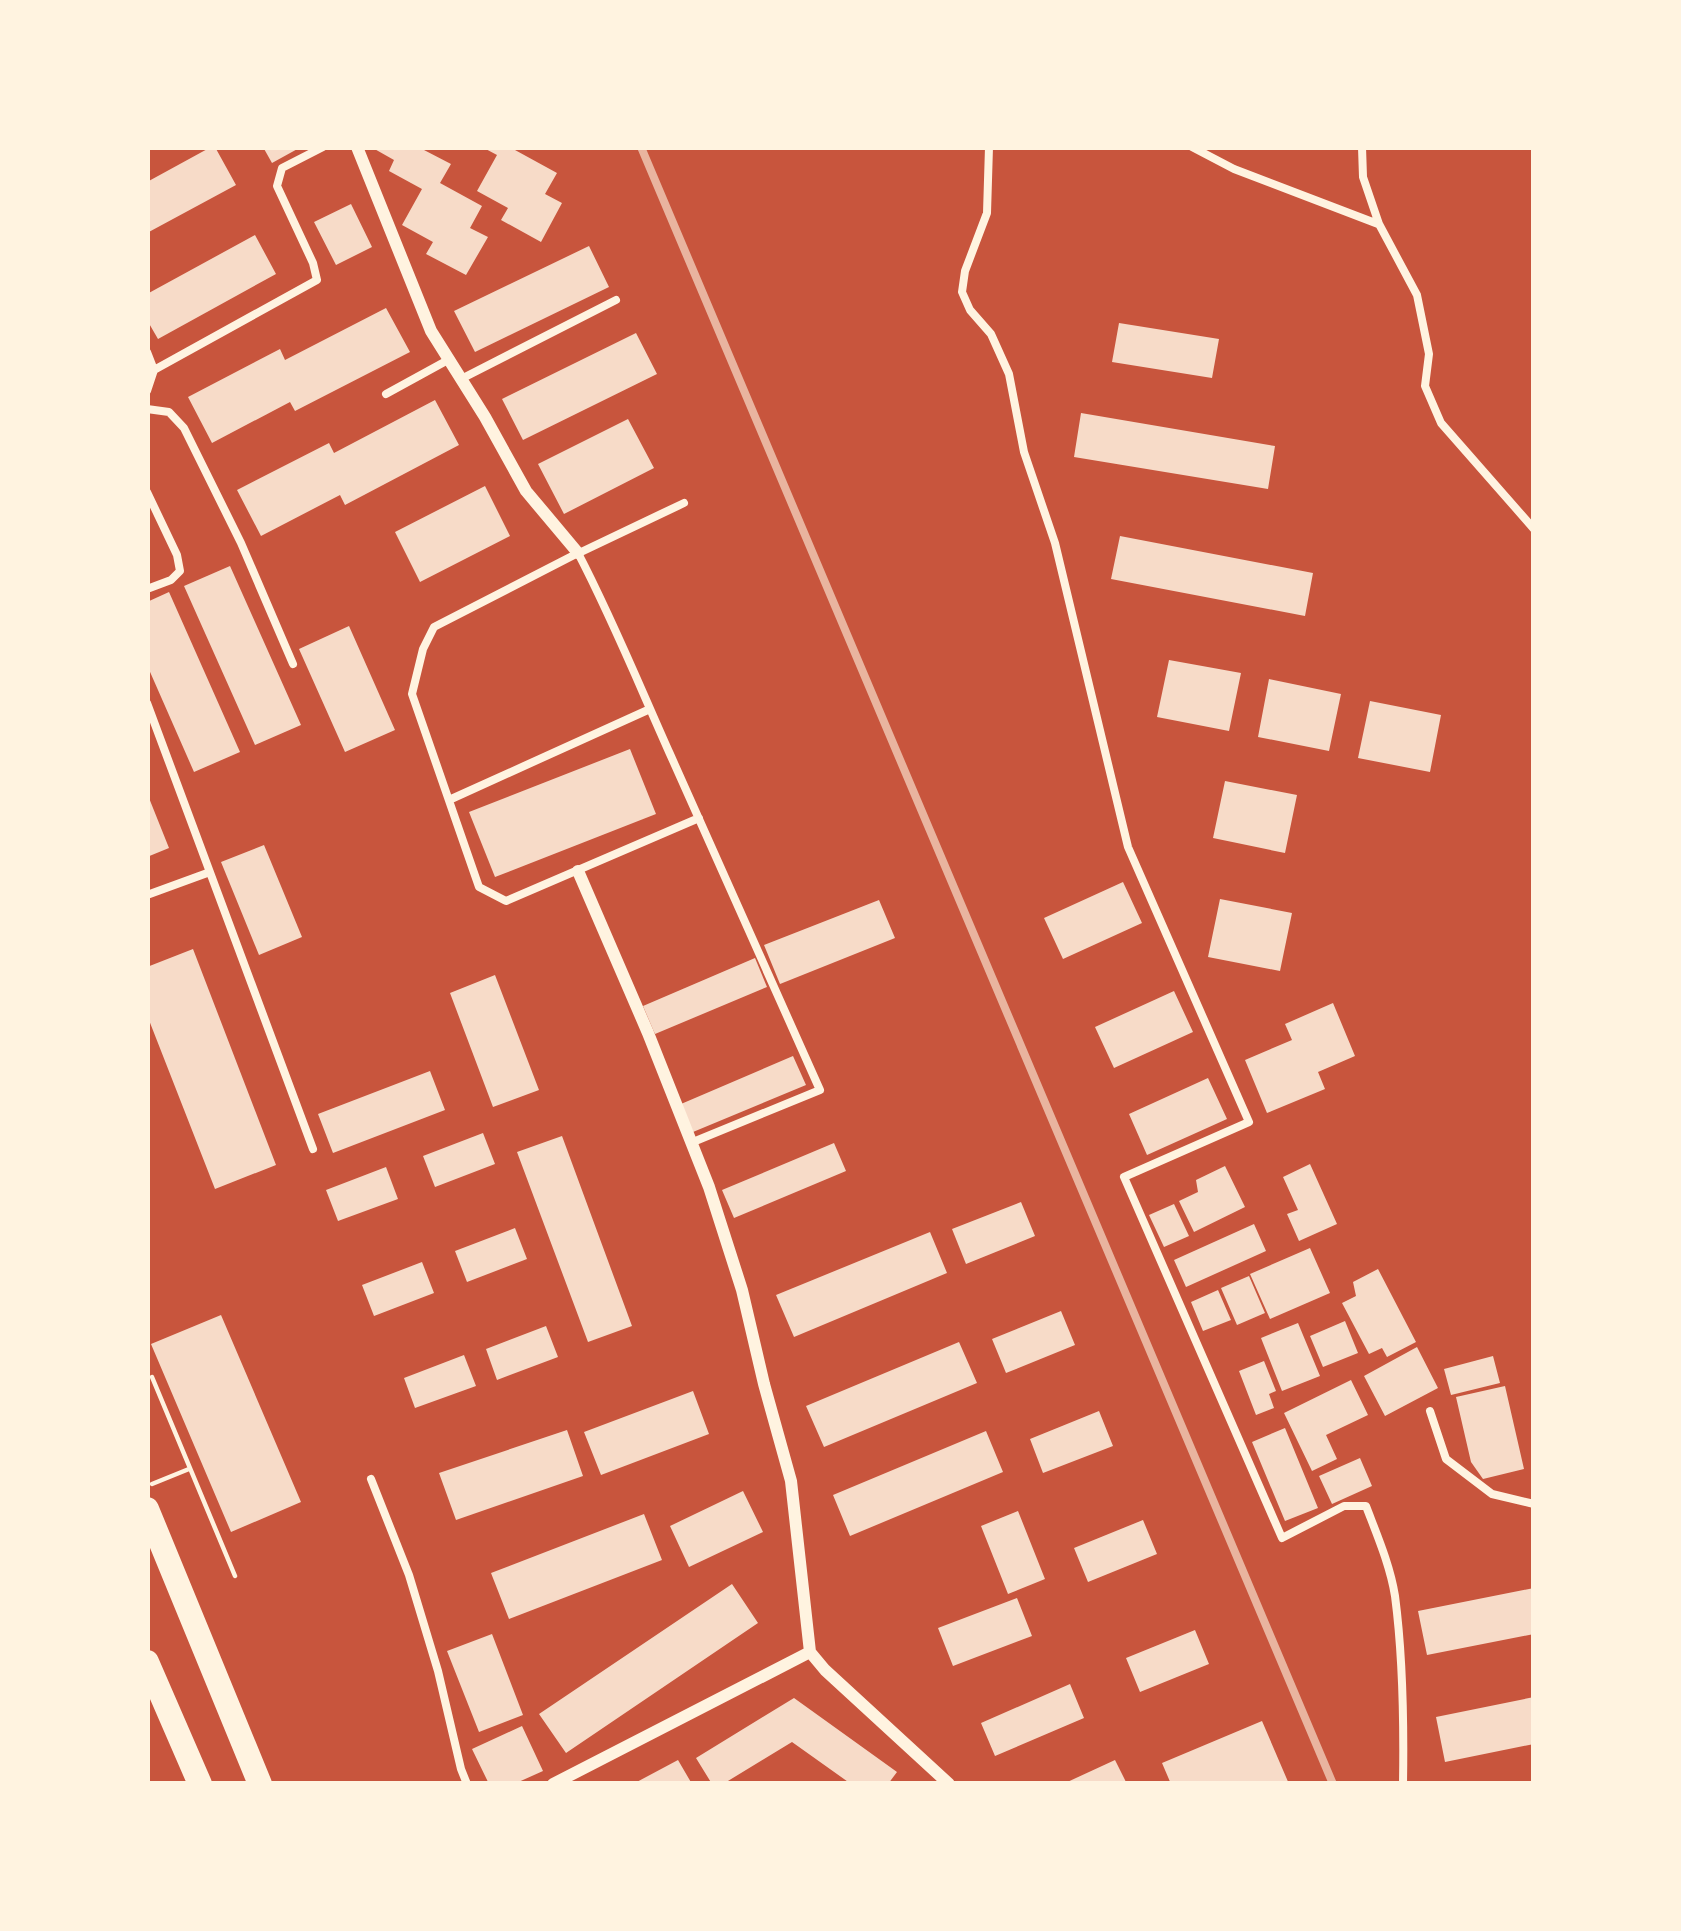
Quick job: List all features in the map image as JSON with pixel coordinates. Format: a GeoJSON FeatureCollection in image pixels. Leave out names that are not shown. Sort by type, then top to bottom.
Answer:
{"type":"FeatureCollection","features":[{"type":"Feature","properties":{"kind":"main road"},"geometry":{"type":"LineString","coordinates":[[147,1509],[260,1784]]}},
{"type":"Feature","properties":{"kind":"main road"},"geometry":{"type":"LineString","coordinates":[[147,1662],[200,1784]]}},
{"type":"Feature","properties":{"kind":"street"},"geometry":{"type":"LineString","coordinates":[[358,147],[431,331],[526,491],[578,554]]}},
{"type":"Feature","properties":{"kind":"street"},"geometry":{"type":"LineString","coordinates":[[578,871],[691,1142],[742,1290],[791,1481],[809,1652],[949,1784]]}},
{"type":"Feature","properties":{"kind":"street"},"geometry":{"type":"LineString","coordinates":[[553,1784],[809,1652]]}},
{"type":"Feature","properties":{"kind":"lane"},"geometry":{"type":"LineString","coordinates":[[154,370],[317,280],[277,186],[282,168],[323,147]]}},
{"type":"Feature","properties":{"kind":"lane"},"geometry":{"type":"LineString","coordinates":[[989,147],[987,213],[962,292],[970,310],[991,334],[1009,374],[1024,452],[1055,542],[1128,847],[1249,1122],[1124,1177],[1282,1538],[1344,1506],[1366,1506],[1394,1593],[1404,1730],[1402,1784]]}},
{"type":"Feature","properties":{"kind":"lane"},"geometry":{"type":"LineString","coordinates":[[1192,147],[1234,169],[1379,224]]}},
{"type":"Feature","properties":{"kind":"lane"},"geometry":{"type":"LineString","coordinates":[[1362,147],[1363,177],[1379,224],[1417,295],[1429,354],[1425,386],[1441,423],[1534,529]]}},
{"type":"Feature","properties":{"kind":"lane"},"geometry":{"type":"LineString","coordinates":[[461,379],[616,300]]}},
{"type":"Feature","properties":{"kind":"lane"},"geometry":{"type":"LineString","coordinates":[[147,352],[154,370],[147,391]]}},
{"type":"Feature","properties":{"kind":"lane"},"geometry":{"type":"LineString","coordinates":[[386,394],[449,360]]}},
{"type":"Feature","properties":{"kind":"lane"},"geometry":{"type":"LineString","coordinates":[[147,409],[169,412],[184,428],[293,664]]}},
{"type":"Feature","properties":{"kind":"lane"},"geometry":{"type":"LineString","coordinates":[[147,492],[177,555],[180,572],[147,589]]}},
{"type":"Feature","properties":{"kind":"lane"},"geometry":{"type":"LineString","coordinates":[[685,503],[434,627],[412,694],[479,887],[506,901],[698,818]]}},
{"type":"Feature","properties":{"kind":"lane"},"geometry":{"type":"LineString","coordinates":[[578,554],[820,1090],[691,1142]]}},
{"type":"Feature","properties":{"kind":"lane"},"geometry":{"type":"LineString","coordinates":[[147,703],[313,1149]]}},
{"type":"Feature","properties":{"kind":"lane"},"geometry":{"type":"LineString","coordinates":[[449,800],[650,709]]}},
{"type":"Feature","properties":{"kind":"lane"},"geometry":{"type":"LineString","coordinates":[[147,895],[210,872]]}},
{"type":"Feature","properties":{"kind":"lane"},"geometry":{"type":"LineString","coordinates":[[1430,1411],[1446,1459],[1492,1494],[1534,1504]]}},
{"type":"Feature","properties":{"kind":"lane"},"geometry":{"type":"LineString","coordinates":[[371,1479],[409,1575],[467,1784]]}},
{"type":"Feature","properties":{"kind":"path"},"geometry":{"type":"LineString","coordinates":[[152,1377],[235,1576]]}},
{"type":"Feature","properties":{"kind":"path"},"geometry":{"type":"LineString","coordinates":[[147,1486],[189,1468]]}},
{"type":"Feature","properties":{"kind":"building"},"geometry":{"type":"Polygon","coordinates":[[[211,147],[236,185],[147,233],[147,182],[211,147]]]}},
{"type":"Feature","properties":{"kind":"building"},"geometry":{"type":"Polygon","coordinates":[[[263,147],[301,147],[272,163],[263,147]]]}},
{"type":"Feature","properties":{"kind":"building"},"geometry":{"type":"Polygon","coordinates":[[[371,147],[425,147],[451,164],[440,183],[482,206],[470,228],[488,237],[466,275],[426,254],[433,242],[402,225],[422,189],[389,171],[394,160],[371,147]]]}},
{"type":"Feature","properties":{"kind":"building"},"geometry":{"type":"Polygon","coordinates":[[[482,147],[517,147],[515,150],[557,173],[545,194],[562,203],[541,242],[501,220],[508,208],[477,191],[497,155],[482,147]]]}},
{"type":"Feature","properties":{"kind":"building"},"geometry":{"type":"Polygon","coordinates":[[[351,204],[372,247],[336,265],[314,222],[351,204]]]}},
{"type":"Feature","properties":{"kind":"building"},"geometry":{"type":"Polygon","coordinates":[[[255,235],[276,274],[158,339],[147,320],[147,294],[255,235]]]}},
{"type":"Feature","properties":{"kind":"building"},"geometry":{"type":"Polygon","coordinates":[[[589,246],[609,287],[475,352],[454,311],[589,246]]]}},
{"type":"Feature","properties":{"kind":"building"},"geometry":{"type":"Polygon","coordinates":[[[386,308],[410,352],[295,411],[290,402],[212,443],[188,397],[280,349],[285,360],[386,308]]]}},
{"type":"Feature","properties":{"kind":"building"},"geometry":{"type":"Polygon","coordinates":[[[1119,323],[1219,339],[1212,378],[1112,362],[1119,323]]]}},
{"type":"Feature","properties":{"kind":"building"},"geometry":{"type":"Polygon","coordinates":[[[636,333],[657,374],[523,440],[502,399],[636,333]]]}},
{"type":"Feature","properties":{"kind":"building"},"geometry":{"type":"Polygon","coordinates":[[[435,400],[459,445],[345,505],[340,495],[261,536],[237,490],[329,443],[334,453],[435,400]]]}},
{"type":"Feature","properties":{"kind":"building"},"geometry":{"type":"Polygon","coordinates":[[[1081,413],[1275,446],[1268,489],[1074,457],[1081,413]]]}},
{"type":"Feature","properties":{"kind":"building"},"geometry":{"type":"Polygon","coordinates":[[[628,419],[654,468],[564,514],[538,464],[628,419]]]}},
{"type":"Feature","properties":{"kind":"building"},"geometry":{"type":"Polygon","coordinates":[[[485,486],[510,536],[420,582],[395,532],[485,486]]]}},
{"type":"Feature","properties":{"kind":"building"},"geometry":{"type":"Polygon","coordinates":[[[1120,536],[1313,573],[1305,616],[1111,579],[1120,536]]]}},
{"type":"Feature","properties":{"kind":"building"},"geometry":{"type":"Polygon","coordinates":[[[230,566],[301,725],[255,745],[184,586],[230,566]]]}},
{"type":"Feature","properties":{"kind":"building"},"geometry":{"type":"Polygon","coordinates":[[[169,592],[240,752],[194,772],[147,665],[147,602],[169,592]]]}},
{"type":"Feature","properties":{"kind":"building"},"geometry":{"type":"Polygon","coordinates":[[[349,626],[395,730],[345,752],[299,649],[349,626]]]}},
{"type":"Feature","properties":{"kind":"building"},"geometry":{"type":"Polygon","coordinates":[[[1169,660],[1241,673],[1229,731],[1157,717],[1169,660]]]}},
{"type":"Feature","properties":{"kind":"building"},"geometry":{"type":"Polygon","coordinates":[[[1269,679],[1341,694],[1329,751],[1258,737],[1269,679]]]}},
{"type":"Feature","properties":{"kind":"building"},"geometry":{"type":"Polygon","coordinates":[[[1370,701],[1441,715],[1430,772],[1358,758],[1370,701]]]}},
{"type":"Feature","properties":{"kind":"building"},"geometry":{"type":"Polygon","coordinates":[[[630,749],[656,814],[495,877],[469,812],[630,749]]]}},
{"type":"Feature","properties":{"kind":"building"},"geometry":{"type":"Polygon","coordinates":[[[1225,781],[1297,795],[1285,853],[1213,838],[1225,781]]]}},
{"type":"Feature","properties":{"kind":"building"},"geometry":{"type":"Polygon","coordinates":[[[147,793],[169,848],[147,857],[147,793]]]}},
{"type":"Feature","properties":{"kind":"building"},"geometry":{"type":"Polygon","coordinates":[[[264,845],[302,937],[259,955],[221,862],[264,845]]]}},
{"type":"Feature","properties":{"kind":"building"},"geometry":{"type":"Polygon","coordinates":[[[1123,882],[1142,923],[1063,959],[1044,918],[1123,882]]]}},
{"type":"Feature","properties":{"kind":"building"},"geometry":{"type":"Polygon","coordinates":[[[1220,899],[1292,913],[1280,971],[1208,957],[1220,899]]]}},
{"type":"Feature","properties":{"kind":"building"},"geometry":{"type":"Polygon","coordinates":[[[879,900],[895,938],[780,984],[764,945],[879,900]]]}},
{"type":"Feature","properties":{"kind":"building"},"geometry":{"type":"Polygon","coordinates":[[[193,949],[276,1165],[215,1189],[147,1015],[147,967],[193,949]]]}},
{"type":"Feature","properties":{"kind":"building"},"geometry":{"type":"Polygon","coordinates":[[[755,958],[767,987],[655,1034],[643,1006],[755,958]]]}},
{"type":"Feature","properties":{"kind":"building"},"geometry":{"type":"Polygon","coordinates":[[[495,975],[539,1090],[493,1107],[450,993],[495,975]]]}},
{"type":"Feature","properties":{"kind":"building"},"geometry":{"type":"Polygon","coordinates":[[[1174,991],[1193,1032],[1114,1068],[1095,1027],[1174,991]]]}},
{"type":"Feature","properties":{"kind":"building"},"geometry":{"type":"Polygon","coordinates":[[[1333,1003],[1355,1056],[1318,1072],[1325,1089],[1267,1113],[1245,1060],[1292,1040],[1285,1024],[1333,1003]]]}},
{"type":"Feature","properties":{"kind":"building"},"geometry":{"type":"Polygon","coordinates":[[[793,1056],[806,1085],[693,1132],[681,1104],[793,1056]]]}},
{"type":"Feature","properties":{"kind":"building"},"geometry":{"type":"Polygon","coordinates":[[[430,1071],[445,1110],[333,1153],[318,1114],[430,1071]]]}},
{"type":"Feature","properties":{"kind":"building"},"geometry":{"type":"Polygon","coordinates":[[[1208,1078],[1227,1119],[1147,1155],[1129,1114],[1208,1078]]]}},
{"type":"Feature","properties":{"kind":"building"},"geometry":{"type":"Polygon","coordinates":[[[483,1133],[495,1164],[435,1187],[423,1156],[483,1133]]]}},
{"type":"Feature","properties":{"kind":"building"},"geometry":{"type":"Polygon","coordinates":[[[562,1136],[632,1326],[588,1342],[517,1152],[562,1136]]]}},
{"type":"Feature","properties":{"kind":"building"},"geometry":{"type":"Polygon","coordinates":[[[834,1143],[846,1171],[734,1218],[722,1190],[834,1143]]]}},
{"type":"Feature","properties":{"kind":"building"},"geometry":{"type":"Polygon","coordinates":[[[1310,1164],[1337,1224],[1299,1241],[1287,1214],[1298,1210],[1283,1177],[1310,1164]]]}},
{"type":"Feature","properties":{"kind":"building"},"geometry":{"type":"Polygon","coordinates":[[[1225,1166],[1245,1207],[1194,1232],[1179,1201],[1198,1192],[1196,1180],[1225,1166]]]}},
{"type":"Feature","properties":{"kind":"building"},"geometry":{"type":"Polygon","coordinates":[[[386,1167],[398,1199],[338,1221],[326,1190],[386,1167]]]}},
{"type":"Feature","properties":{"kind":"building"},"geometry":{"type":"Polygon","coordinates":[[[1021,1202],[1035,1236],[966,1264],[952,1229],[1021,1202]]]}},
{"type":"Feature","properties":{"kind":"building"},"geometry":{"type":"Polygon","coordinates":[[[1174,1204],[1189,1236],[1164,1247],[1149,1215],[1174,1204]]]}},
{"type":"Feature","properties":{"kind":"building"},"geometry":{"type":"Polygon","coordinates":[[[1254,1224],[1266,1251],[1186,1287],[1174,1260],[1254,1224]]]}},
{"type":"Feature","properties":{"kind":"building"},"geometry":{"type":"Polygon","coordinates":[[[515,1228],[527,1259],[467,1282],[455,1251],[515,1228]]]}},
{"type":"Feature","properties":{"kind":"building"},"geometry":{"type":"Polygon","coordinates":[[[930,1232],[947,1273],[794,1337],[776,1295],[930,1232]]]}},
{"type":"Feature","properties":{"kind":"building"},"geometry":{"type":"Polygon","coordinates":[[[1310,1248],[1330,1293],[1270,1319],[1250,1274],[1310,1248]]]}},
{"type":"Feature","properties":{"kind":"building"},"geometry":{"type":"Polygon","coordinates":[[[422,1262],[434,1293],[374,1316],[362,1285],[422,1262]]]}},
{"type":"Feature","properties":{"kind":"building"},"geometry":{"type":"Polygon","coordinates":[[[1378,1269],[1416,1342],[1387,1357],[1382,1348],[1369,1354],[1342,1303],[1356,1296],[1353,1282],[1378,1269]]]}},
{"type":"Feature","properties":{"kind":"building"},"geometry":{"type":"Polygon","coordinates":[[[1249,1276],[1265,1313],[1237,1325],[1221,1288],[1249,1276]]]}},
{"type":"Feature","properties":{"kind":"building"},"geometry":{"type":"Polygon","coordinates":[[[1218,1290],[1231,1320],[1203,1331],[1191,1302],[1218,1290]]]}},
{"type":"Feature","properties":{"kind":"building"},"geometry":{"type":"Polygon","coordinates":[[[1061,1311],[1075,1345],[1006,1373],[992,1339],[1061,1311]]]}},
{"type":"Feature","properties":{"kind":"building"},"geometry":{"type":"Polygon","coordinates":[[[221,1315],[301,1502],[231,1532],[151,1344],[221,1315]]]}},
{"type":"Feature","properties":{"kind":"building"},"geometry":{"type":"Polygon","coordinates":[[[1345,1321],[1358,1353],[1323,1367],[1310,1336],[1345,1321]]]}},
{"type":"Feature","properties":{"kind":"building"},"geometry":{"type":"Polygon","coordinates":[[[1298,1323],[1320,1376],[1282,1391],[1261,1338],[1298,1323]]]}},
{"type":"Feature","properties":{"kind":"building"},"geometry":{"type":"Polygon","coordinates":[[[546,1326],[558,1357],[497,1380],[486,1349],[546,1326]]]}},
{"type":"Feature","properties":{"kind":"building"},"geometry":{"type":"Polygon","coordinates":[[[959,1342],[977,1383],[824,1447],[806,1406],[959,1342]]]}},
{"type":"Feature","properties":{"kind":"building"},"geometry":{"type":"Polygon","coordinates":[[[1417,1347],[1438,1388],[1385,1416],[1364,1376],[1417,1347]]]}},
{"type":"Feature","properties":{"kind":"building"},"geometry":{"type":"Polygon","coordinates":[[[464,1355],[476,1386],[415,1408],[404,1378],[464,1355]]]}},
{"type":"Feature","properties":{"kind":"building"},"geometry":{"type":"Polygon","coordinates":[[[1493,1356],[1500,1383],[1451,1395],[1444,1369],[1493,1356]]]}},
{"type":"Feature","properties":{"kind":"building"},"geometry":{"type":"Polygon","coordinates":[[[1264,1361],[1276,1391],[1269,1394],[1274,1408],[1256,1415],[1239,1371],[1264,1361]]]}},
{"type":"Feature","properties":{"kind":"building"},"geometry":{"type":"Polygon","coordinates":[[[1351,1380],[1368,1415],[1326,1435],[1337,1459],[1312,1471],[1284,1413],[1351,1380]]]}},
{"type":"Feature","properties":{"kind":"building"},"geometry":{"type":"Polygon","coordinates":[[[1505,1386],[1524,1469],[1483,1479],[1471,1462],[1456,1397],[1505,1386]]]}},
{"type":"Feature","properties":{"kind":"building"},"geometry":{"type":"Polygon","coordinates":[[[693,1391],[709,1434],[601,1475],[584,1432],[693,1391]]]}},
{"type":"Feature","properties":{"kind":"building"},"geometry":{"type":"Polygon","coordinates":[[[1099,1411],[1113,1446],[1043,1473],[1030,1439],[1099,1411]]]}},
{"type":"Feature","properties":{"kind":"building"},"geometry":{"type":"Polygon","coordinates":[[[1285,1428],[1318,1508],[1285,1521],[1252,1442],[1285,1428]]]}},
{"type":"Feature","properties":{"kind":"building"},"geometry":{"type":"Polygon","coordinates":[[[567,1430],[583,1476],[456,1520],[439,1473],[567,1430]]]}},
{"type":"Feature","properties":{"kind":"building"},"geometry":{"type":"Polygon","coordinates":[[[986,1431],[1003,1472],[850,1536],[833,1495],[986,1431]]]}},
{"type":"Feature","properties":{"kind":"building"},"geometry":{"type":"Polygon","coordinates":[[[1360,1458],[1372,1486],[1332,1504],[1319,1476],[1360,1458]]]}},
{"type":"Feature","properties":{"kind":"building"},"geometry":{"type":"Polygon","coordinates":[[[743,1491],[763,1532],[689,1567],[670,1526],[743,1491]]]}},
{"type":"Feature","properties":{"kind":"building"},"geometry":{"type":"Polygon","coordinates":[[[1018,1511],[1045,1579],[1008,1594],[981,1526],[1018,1511]]]}},
{"type":"Feature","properties":{"kind":"building"},"geometry":{"type":"Polygon","coordinates":[[[644,1514],[662,1560],[509,1619],[491,1573],[644,1514]]]}},
{"type":"Feature","properties":{"kind":"building"},"geometry":{"type":"Polygon","coordinates":[[[1143,1520],[1157,1554],[1088,1582],[1074,1548],[1143,1520]]]}},
{"type":"Feature","properties":{"kind":"building"},"geometry":{"type":"Polygon","coordinates":[[[732,1584],[758,1623],[566,1753],[539,1714],[732,1584]]]}},
{"type":"Feature","properties":{"kind":"building"},"geometry":{"type":"Polygon","coordinates":[[[1534,1588],[1534,1634],[1427,1655],[1418,1611],[1534,1588]]]}},
{"type":"Feature","properties":{"kind":"building"},"geometry":{"type":"Polygon","coordinates":[[[1017,1598],[1032,1636],[953,1666],[938,1628],[1017,1598]]]}},
{"type":"Feature","properties":{"kind":"building"},"geometry":{"type":"Polygon","coordinates":[[[1195,1630],[1209,1664],[1140,1692],[1126,1658],[1195,1630]]]}},
{"type":"Feature","properties":{"kind":"building"},"geometry":{"type":"Polygon","coordinates":[[[492,1634],[523,1715],[479,1732],[447,1651],[492,1634]]]}},
{"type":"Feature","properties":{"kind":"building"},"geometry":{"type":"Polygon","coordinates":[[[1070,1684],[1084,1718],[995,1756],[981,1723],[1070,1684]]]}},
{"type":"Feature","properties":{"kind":"building"},"geometry":{"type":"Polygon","coordinates":[[[1534,1697],[1534,1744],[1445,1762],[1436,1717],[1534,1697]]]}},
{"type":"Feature","properties":{"kind":"building"},"geometry":{"type":"Polygon","coordinates":[[[794,1698],[897,1772],[888,1784],[851,1784],[792,1742],[723,1784],[712,1784],[696,1758],[794,1698]]]}},
{"type":"Feature","properties":{"kind":"building"},"geometry":{"type":"Polygon","coordinates":[[[1262,1721],[1289,1784],[1171,1784],[1162,1763],[1262,1721]]]}},
{"type":"Feature","properties":{"kind":"building"},"geometry":{"type":"Polygon","coordinates":[[[522,1726],[543,1771],[514,1784],[489,1784],[472,1749],[522,1726]]]}},
{"type":"Feature","properties":{"kind":"building"},"geometry":{"type":"Polygon","coordinates":[[[678,1760],[692,1784],[633,1784],[678,1760]]]}},
{"type":"Feature","properties":{"kind":"building"},"geometry":{"type":"Polygon","coordinates":[[[1115,1760],[1127,1784],[1063,1784],[1115,1760]]]}},
{"type":"Feature","properties":{"kind":"railway"},"geometry":{"type":"LineString","coordinates":[[641,147],[1333,1784]]}}]}
